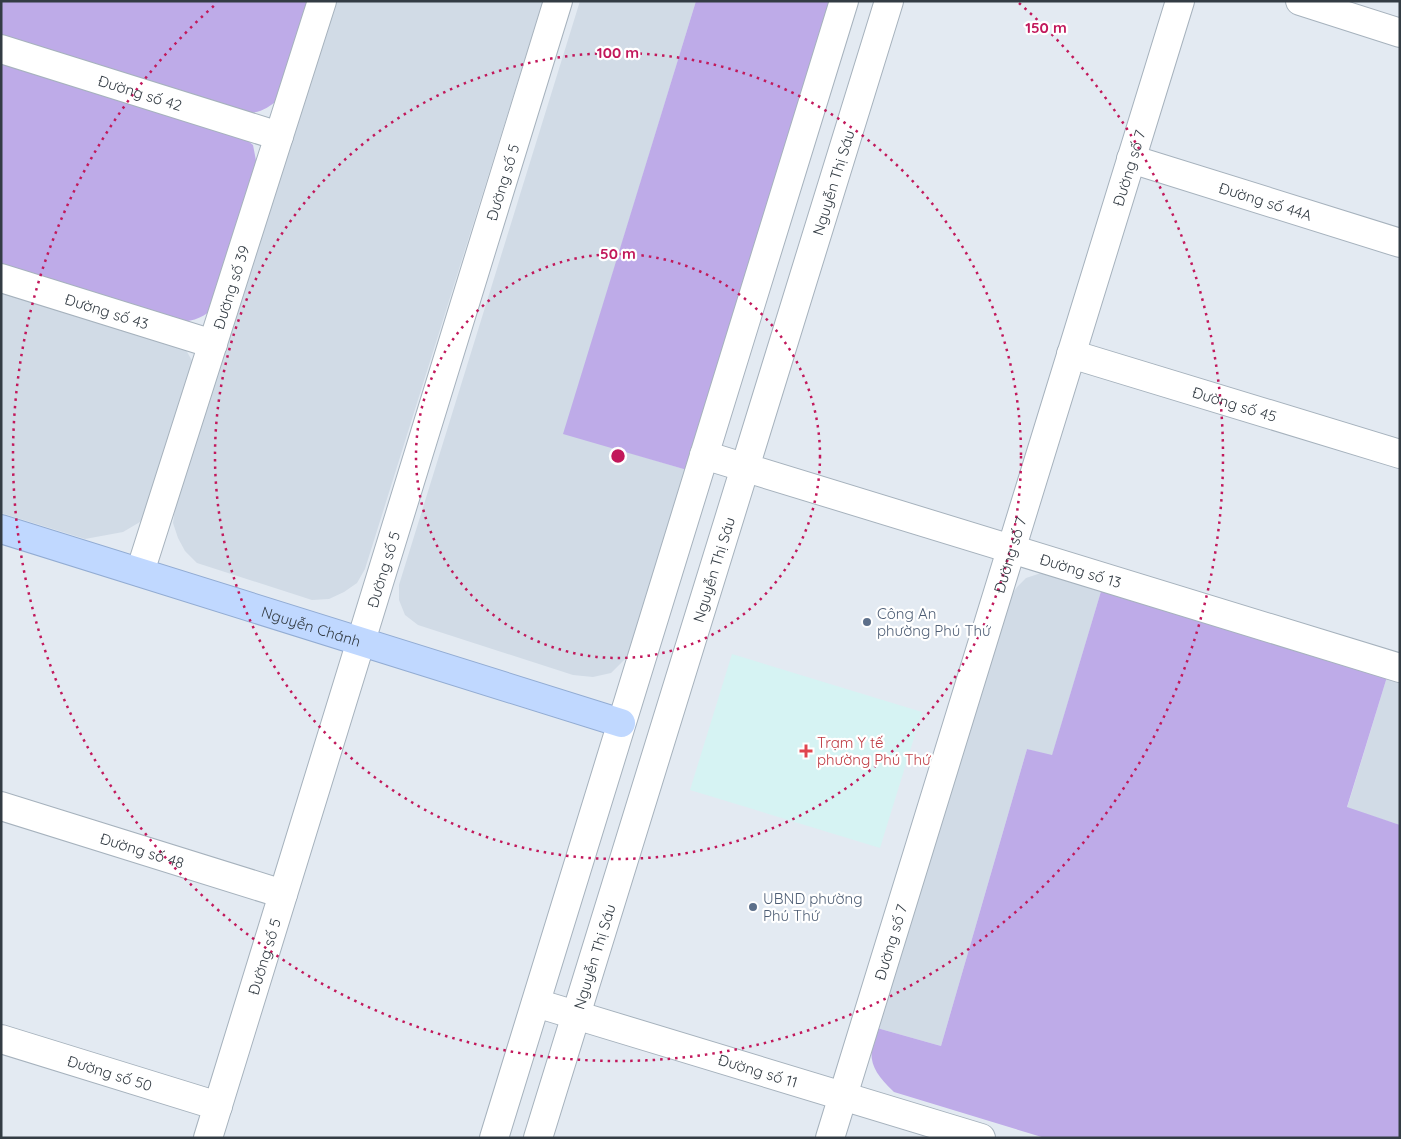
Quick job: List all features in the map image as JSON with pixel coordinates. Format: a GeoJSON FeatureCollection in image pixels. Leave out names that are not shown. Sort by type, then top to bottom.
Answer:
{"type":"FeatureCollection","features":[{"type":"Feature","properties":{"kind":"street","name":"Đường số 39"},"geometry":{"type":"LineString","coordinates":[[140,572],[322,1]]}},
{"type":"Feature","properties":{"kind":"street","name":"Đường số 5"},"geometry":{"type":"LineString","coordinates":[[208,1138],[558,1]]}},
{"type":"Feature","properties":{"kind":"street"},"geometry":{"type":"LineString","coordinates":[[494,1138],[844,1]]}},
{"type":"Feature","properties":{"kind":"street","name":"Nguyễn Thị Sáu"},"geometry":{"type":"LineString","coordinates":[[538,1138],[889,1]]}},
{"type":"Feature","properties":{"kind":"street","name":"Đường số 7"},"geometry":{"type":"LineString","coordinates":[[830,1138],[1180,1]]}},
{"type":"Feature","properties":{"kind":"street"},"geometry":{"type":"LineString","coordinates":[[1300,1],[1400,33]]}},
{"type":"Feature","properties":{"kind":"street","name":"Đường số 42"},"geometry":{"type":"LineString","coordinates":[[1,49],[279,136]]}},
{"type":"Feature","properties":{"kind":"street","name":"Đường số 44A"},"geometry":{"type":"LineString","coordinates":[[1131,159],[1400,243]]}},
{"type":"Feature","properties":{"kind":"street","name":"Đường số 43"},"geometry":{"type":"LineString","coordinates":[[1,278],[213,344]]}},
{"type":"Feature","properties":{"kind":"street","name":"Đường số 45"},"geometry":{"type":"LineString","coordinates":[[1071,354],[1400,454]]}},
{"type":"Feature","properties":{"kind":"street","name":"Đường số 13"},"geometry":{"type":"LineString","coordinates":[[704,455],[1400,668]]}},
{"type":"Feature","properties":{"kind":"street","name":"Nguyễn Chánh"},"geometry":{"type":"LineString","coordinates":[[1,529],[621,723]]}},
{"type":"Feature","properties":{"kind":"street"},"geometry":{"type":"LineString","coordinates":[[621,723],[662,735]]}},
{"type":"Feature","properties":{"kind":"street","name":"Đường số 48"},"geometry":{"type":"LineString","coordinates":[[1,806],[283,894]]}},
{"type":"Feature","properties":{"kind":"street","name":"Đường số 11"},"geometry":{"type":"LineString","coordinates":[[536,1004],[981,1138]]}},
{"type":"Feature","properties":{"kind":"street","name":"Đường số 50"},"geometry":{"type":"LineString","coordinates":[[1,1039],[218,1106]]}},
{"type":"Feature","properties":{"kind":"shaded area"},"geometry":{"type":"Polygon","coordinates":[[[1,1],[311,1],[279,99],[263,110],[244,113],[1,37],[1,1]]]}},
{"type":"Feature","properties":{"kind":"shaded area"},"geometry":{"type":"Polygon","coordinates":[[[334,1],[543,1],[365,569],[357,583],[344,592],[329,599],[312,600],[197,563],[185,551],[173,523],[175,509],[334,1]]]}},
{"type":"Feature","properties":{"kind":"shaded area"},"geometry":{"type":"Polygon","coordinates":[[[580,1],[696,1],[564,433],[687,470],[634,643],[625,659],[611,673],[593,677],[573,675],[418,625],[405,615],[399,600],[399,585],[580,1]]]}},
{"type":"Feature","properties":{"kind":"shaded area"},"geometry":{"type":"Polygon","coordinates":[[[696,1],[831,1],[687,470],[563,434],[696,1]]]}},
{"type":"Feature","properties":{"kind":"shaded area"},"geometry":{"type":"Polygon","coordinates":[[[1,61],[242,136],[253,145],[258,171],[212,310],[195,319],[176,322],[1,267],[1,61]]]}},
{"type":"Feature","properties":{"kind":"shaded area"},"geometry":{"type":"Polygon","coordinates":[[[1,289],[186,350],[195,366],[152,504],[140,522],[123,532],[85,539],[1,513],[1,289]]]}},
{"type":"Feature","properties":{"kind":"shaded area"},"geometry":{"type":"Polygon","coordinates":[[[1041,573],[1057,574],[1102,588],[1052,756],[1027,749],[941,1046],[877,1028],[1009,599],[1026,578],[1041,573]]]}},
{"type":"Feature","properties":{"kind":"shaded area"},"geometry":{"type":"Polygon","coordinates":[[[1102,588],[1387,677],[1347,807],[1400,825],[1400,1138],[1045,1138],[894,1092],[876,1070],[871,1056],[877,1028],[941,1046],[1027,749],[1052,755],[1102,588]]]}},
{"type":"Feature","properties":{"kind":"shaded area"},"geometry":{"type":"Polygon","coordinates":[[[732,654],[922,712],[880,848],[690,790],[732,654]]]}},
{"type":"Feature","properties":{"kind":"shaded area"},"geometry":{"type":"Polygon","coordinates":[[[1387,677],[1400,681],[1400,825],[1347,808],[1387,677]]]}},
{"type":"Feature","properties":{"kind":"place","name":"Công An phường Phú Thứ"},"geometry":{"type":"Point","coordinates":[867,622]}},
{"type":"Feature","properties":{"kind":"place","name":"Trạm Y tế phường Phú Thứ"},"geometry":{"type":"Point","coordinates":[806,751]}},
{"type":"Feature","properties":{"kind":"place","name":"UBND phường Phú Thứ"},"geometry":{"type":"Point","coordinates":[753,907]}}]}
